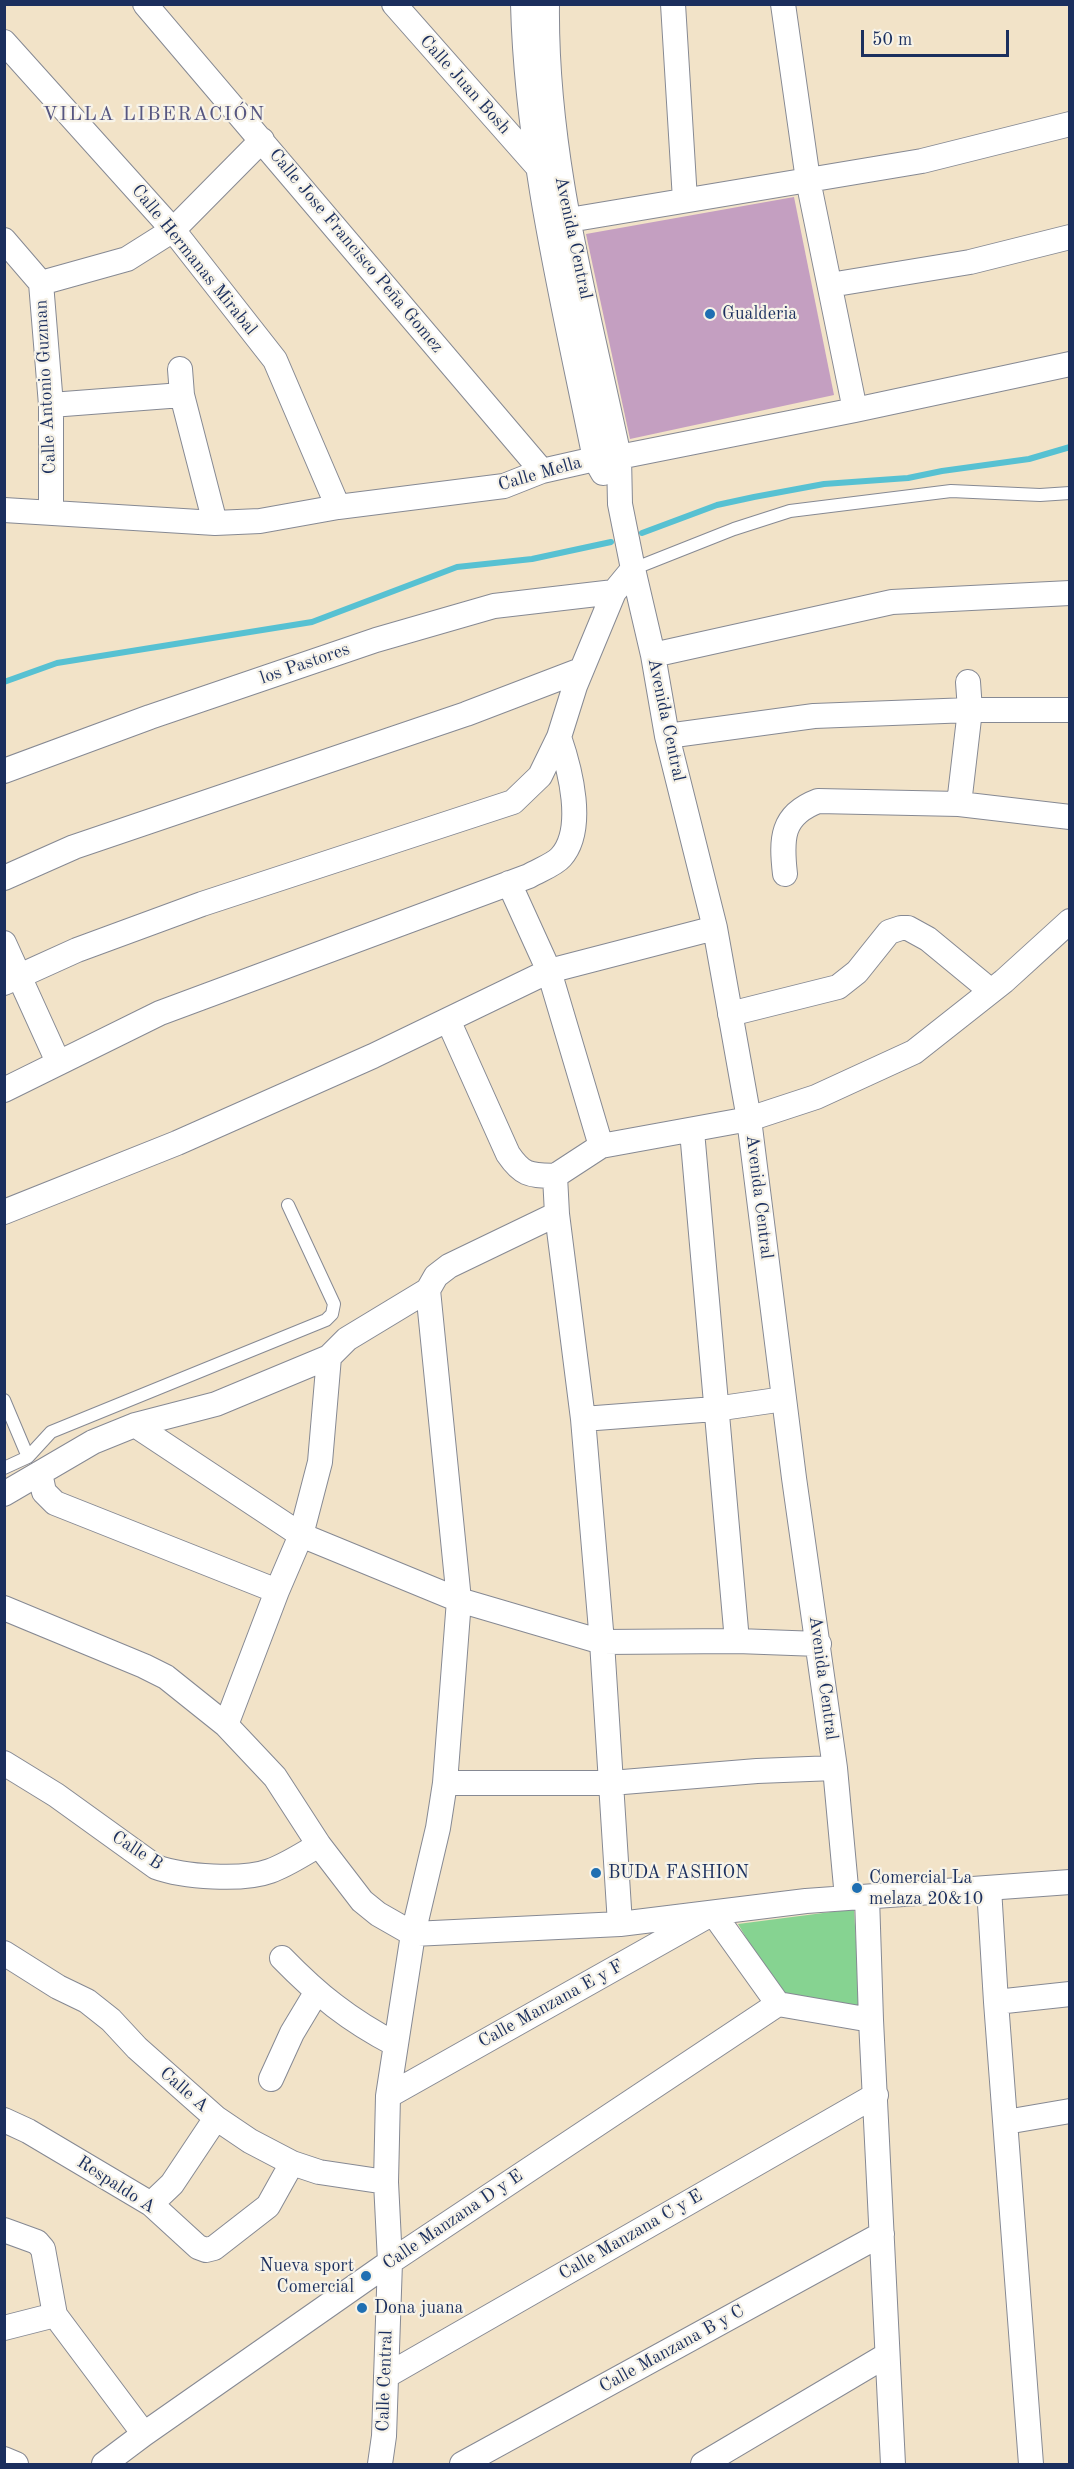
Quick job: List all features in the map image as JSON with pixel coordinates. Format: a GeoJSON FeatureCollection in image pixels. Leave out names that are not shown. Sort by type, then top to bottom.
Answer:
{"type":"FeatureCollection","features":[{"type":"Feature","properties":{"kind":"street","name":"Avenida Central"},"geometry":{"type":"LineString","coordinates":[[523,4],[524,46],[537,166],[595,459],[620,504]]}},
{"type":"Feature","properties":{"kind":"street","name":"Avenida Central"},"geometry":{"type":"LineString","coordinates":[[547,4],[546,50],[557,162],[619,457],[620,504],[633,569],[653,655],[667,736],[715,928],[749,1119],[784,1399],[835,1768],[857,1897],[871,2020],[893,2464]]}},
{"type":"Feature","properties":{"kind":"street"},"geometry":{"type":"LineString","coordinates":[[673,4],[686,200]]}},
{"type":"Feature","properties":{"kind":"street"},"geometry":{"type":"LineString","coordinates":[[783,4],[808,180],[855,410]]}},
{"type":"Feature","properties":{"kind":"street","name":"Calle Jose Francisco Peña Gomez"},"geometry":{"type":"LineString","coordinates":[[147,5],[542,471]]}},
{"type":"Feature","properties":{"kind":"street","name":"Calle Juan Bosh"},"geometry":{"type":"LineString","coordinates":[[396,6],[537,166]]}},
{"type":"Feature","properties":{"kind":"street","name":"Calle Hermanas Mirabal"},"geometry":{"type":"LineString","coordinates":[[4,42],[173,230],[275,360],[338,507]]}},
{"type":"Feature","properties":{"kind":"street"},"geometry":{"type":"LineString","coordinates":[[569,220],[922,161],[1070,124]]}},
{"type":"Feature","properties":{"kind":"street"},"geometry":{"type":"LineString","coordinates":[[41,284],[127,259],[173,230],[262,140]]}},
{"type":"Feature","properties":{"kind":"street"},"geometry":{"type":"LineString","coordinates":[[830,285],[970,262],[1070,237]]}},
{"type":"Feature","properties":{"kind":"street","name":"Calle Antonio Guzman"},"geometry":{"type":"LineString","coordinates":[[4,240],[41,284],[51,405],[51,511]]}},
{"type":"Feature","properties":{"kind":"street","name":"Calle Mella"},"geometry":{"type":"LineString","coordinates":[[4,510],[51,511],[215,523],[260,521],[338,507],[504,486],[542,471],[595,459],[619,457],[855,410],[1070,364]]}},
{"type":"Feature","properties":{"kind":"street"},"geometry":{"type":"LineString","coordinates":[[180,369],[182,395],[215,523]]}},
{"type":"Feature","properties":{"kind":"street"},"geometry":{"type":"LineString","coordinates":[[51,405],[182,395]]}},
{"type":"Feature","properties":{"kind":"street"},"geometry":{"type":"LineString","coordinates":[[12,979],[77,950],[202,904],[513,802],[540,776],[559,737],[582,670],[614,592],[633,569]]}},
{"type":"Feature","properties":{"kind":"street","name":"los Pastores"},"geometry":{"type":"LineString","coordinates":[[4,771],[150,717],[376,640],[494,606],[614,592]]}},
{"type":"Feature","properties":{"kind":"street"},"geometry":{"type":"LineString","coordinates":[[653,655],[892,602],[1070,593]]}},
{"type":"Feature","properties":{"kind":"street"},"geometry":{"type":"LineString","coordinates":[[4,878],[74,847],[466,714],[582,670]]}},
{"type":"Feature","properties":{"kind":"street"},"geometry":{"type":"LineString","coordinates":[[959,804],[970,710],[968,682]]}},
{"type":"Feature","properties":{"kind":"street"},"geometry":{"type":"LineString","coordinates":[[667,736],[814,716],[970,710],[1070,710]]}},
{"type":"Feature","properties":{"kind":"street"},"geometry":{"type":"LineString","coordinates":[[4,1090],[160,1013],[529,876],[560,859],[570,845],[574,833],[570,771],[559,737]]}},
{"type":"Feature","properties":{"kind":"street"},"geometry":{"type":"LineString","coordinates":[[785,874],[782,847],[784,832],[796,814],[806,806],[818,801],[959,804],[1070,817]]}},
{"type":"Feature","properties":{"kind":"street"},"geometry":{"type":"LineString","coordinates":[[509,883],[549,972],[601,1146]]}},
{"type":"Feature","properties":{"kind":"street"},"geometry":{"type":"LineString","coordinates":[[448,1020],[508,1154],[517,1167],[529,1175],[555,1176],[601,1146],[749,1119],[816,1097],[914,1052],[991,991],[1070,921]]}},
{"type":"Feature","properties":{"kind":"street"},"geometry":{"type":"LineString","coordinates":[[4,1212],[177,1143],[549,972],[715,928]]}},
{"type":"Feature","properties":{"kind":"street"},"geometry":{"type":"LineString","coordinates":[[730,1014],[838,987],[857,972],[889,932],[901,928],[908,928],[928,939],[991,991]]}},
{"type":"Feature","properties":{"kind":"street"},"geometry":{"type":"LineString","coordinates":[[4,943],[12,979],[58,1062]]}},
{"type":"Feature","properties":{"kind":"street"},"geometry":{"type":"LineString","coordinates":[[692,1131],[737,1641]]}},
{"type":"Feature","properties":{"kind":"street"},"geometry":{"type":"LineString","coordinates":[[555,1176],[557,1214],[583,1419],[602,1642],[620,1924]]}},
{"type":"Feature","properties":{"kind":"street"},"geometry":{"type":"LineString","coordinates":[[4,1494],[34,1465],[135,1425],[216,1404],[330,1357],[347,1339],[428,1290],[436,1276],[449,1266],[557,1214]]}},
{"type":"Feature","properties":{"kind":"street","name":"Calle Central"},"geometry":{"type":"LineString","coordinates":[[380,2464],[384,2436],[390,2262],[386,2182],[388,2096],[413,1934],[438,1828],[445,1783],[459,1600],[428,1290]]}},
{"type":"Feature","properties":{"kind":"street"},"geometry":{"type":"LineString","coordinates":[[226,1725],[301,1535],[320,1462],[330,1357]]}},
{"type":"Feature","properties":{"kind":"street"},"geometry":{"type":"LineString","coordinates":[[583,1419],[715,1409],[784,1399]]}},
{"type":"Feature","properties":{"kind":"street"},"geometry":{"type":"LineString","coordinates":[[135,1425],[301,1535],[459,1600],[602,1642],[737,1641],[819,1644]]}},
{"type":"Feature","properties":{"kind":"street"},"geometry":{"type":"LineString","coordinates":[[34,1465],[44,1492],[55,1503],[277,1592]]}},
{"type":"Feature","properties":{"kind":"street"},"geometry":{"type":"LineString","coordinates":[[4,1608],[166,1677],[226,1725],[275,1777],[319,1845],[368,1907],[413,1934],[620,1924],[857,1897],[1070,1882]]}},
{"type":"Feature","properties":{"kind":"street","name":"Calle B"},"geometry":{"type":"LineString","coordinates":[[4,1763],[56,1795],[156,1867],[165,1871],[215,1877],[265,1873],[319,1845]]}},
{"type":"Feature","properties":{"kind":"street"},"geometry":{"type":"LineString","coordinates":[[445,1783],[611,1783],[757,1771],[835,1768]]}},
{"type":"Feature","properties":{"kind":"street"},"geometry":{"type":"LineString","coordinates":[[989,1888],[1031,2464]]}},
{"type":"Feature","properties":{"kind":"street"},"geometry":{"type":"LineString","coordinates":[[713,1913],[778,2004],[871,2020]]}},
{"type":"Feature","properties":{"kind":"street","name":"Calle Manzana E y F"},"geometry":{"type":"LineString","coordinates":[[388,2096],[713,1913]]}},
{"type":"Feature","properties":{"kind":"street","name":"Calle A"},"geometry":{"type":"LineString","coordinates":[[4,1953],[58,1987],[87,2001],[111,2020],[137,2048],[216,2118],[250,2141],[292,2163],[319,2172],[386,2182]]}},
{"type":"Feature","properties":{"kind":"street"},"geometry":{"type":"LineString","coordinates":[[282,1958],[316,1993],[366,2029],[395,2044]]}},
{"type":"Feature","properties":{"kind":"street"},"geometry":{"type":"LineString","coordinates":[[271,2079],[292,2033],[316,1993]]}},
{"type":"Feature","properties":{"kind":"street"},"geometry":{"type":"LineString","coordinates":[[996,2002],[1070,1994]]}},
{"type":"Feature","properties":{"kind":"street","name":"Calle Manzana D y E"},"geometry":{"type":"LineString","coordinates":[[104,2464],[390,2262],[778,2004]]}},
{"type":"Feature","properties":{"kind":"street","name":"Calle Manzana C y E"},"geometry":{"type":"LineString","coordinates":[[386,2376],[876,2095]]}},
{"type":"Feature","properties":{"kind":"street"},"geometry":{"type":"LineString","coordinates":[[1006,2122],[1070,2111]]}},
{"type":"Feature","properties":{"kind":"street"},"geometry":{"type":"LineString","coordinates":[[151,2204],[172,2184],[216,2118]]}},
{"type":"Feature","properties":{"kind":"street","name":"Respaldo A"},"geometry":{"type":"LineString","coordinates":[[4,2120],[37,2136],[151,2204],[198,2247],[206,2250],[214,2248],[268,2206],[292,2163]]}},
{"type":"Feature","properties":{"kind":"street"},"geometry":{"type":"LineString","coordinates":[[4,2230],[37,2242],[43,2249],[55,2315],[144,2434]]}},
{"type":"Feature","properties":{"kind":"street","name":"Calle Manzana B y C"},"geometry":{"type":"LineString","coordinates":[[462,2464],[882,2234]]}},
{"type":"Feature","properties":{"kind":"street"},"geometry":{"type":"LineString","coordinates":[[4,2328],[55,2315]]}},
{"type":"Feature","properties":{"kind":"street"},"geometry":{"type":"LineString","coordinates":[[703,2464],[887,2355]]}},
{"type":"Feature","properties":{"kind":"street"},"geometry":{"type":"LineString","coordinates":[[4,2459],[16,2464]]}},
{"type":"Feature","properties":{"kind":"lane"},"geometry":{"type":"LineString","coordinates":[[633,569],[734,529],[790,512],[951,491],[1040,495],[1070,493]]}},
{"type":"Feature","properties":{"kind":"lane"},"geometry":{"type":"LineString","coordinates":[[34,1465],[51,1432],[326,1320],[332,1314],[334,1304],[288,1205]]}},
{"type":"Feature","properties":{"kind":"lane"},"geometry":{"type":"LineString","coordinates":[[4,1400],[34,1465]]}},
{"type":"Feature","properties":{"kind":"lane"},"geometry":{"type":"LineString","coordinates":[[4,1468],[34,1465]]}},
{"type":"Feature","properties":{"kind":"green space"},"geometry":{"type":"Polygon","coordinates":[[[854,1909],[860,2009],[780,1995],[738,1924],[854,1909]]]}},
{"type":"Feature","properties":{"kind":"building","name":"Gualderia"},"geometry":{"type":"Polygon","coordinates":[[[794,197],[834,395],[630,439],[586,234],[794,197]]]}},
{"type":"Feature","properties":{"kind":"waterway"},"geometry":{"type":"LineString","coordinates":[[642,533],[717,505],[754,497],[824,484],[908,478],[1029,459],[1070,447]]}},
{"type":"Feature","properties":{"kind":"waterway"},"geometry":{"type":"LineString","coordinates":[[4,682],[57,663],[312,622],[457,567],[532,559],[611,542]]}},
{"type":"Feature","properties":{"kind":"place","name":"Gualderia"},"geometry":{"type":"Point","coordinates":[710,314]}},
{"type":"Feature","properties":{"kind":"place","name":"BUDA FASHION"},"geometry":{"type":"Point","coordinates":[596,1873]}},
{"type":"Feature","properties":{"kind":"place","name":"Comercial La melaza 20&10"},"geometry":{"type":"Point","coordinates":[857,1888]}},
{"type":"Feature","properties":{"kind":"place","name":"Nueva sport Comercial"},"geometry":{"type":"Point","coordinates":[366,2276]}},
{"type":"Feature","properties":{"kind":"place","name":"Dona juana"},"geometry":{"type":"Point","coordinates":[362,2308]}},
{"type":"Feature","properties":{"kind":"district","name":"VILLA LIBERACIÓN"},"geometry":{"type":"Point","coordinates":[154,115]}}]}
